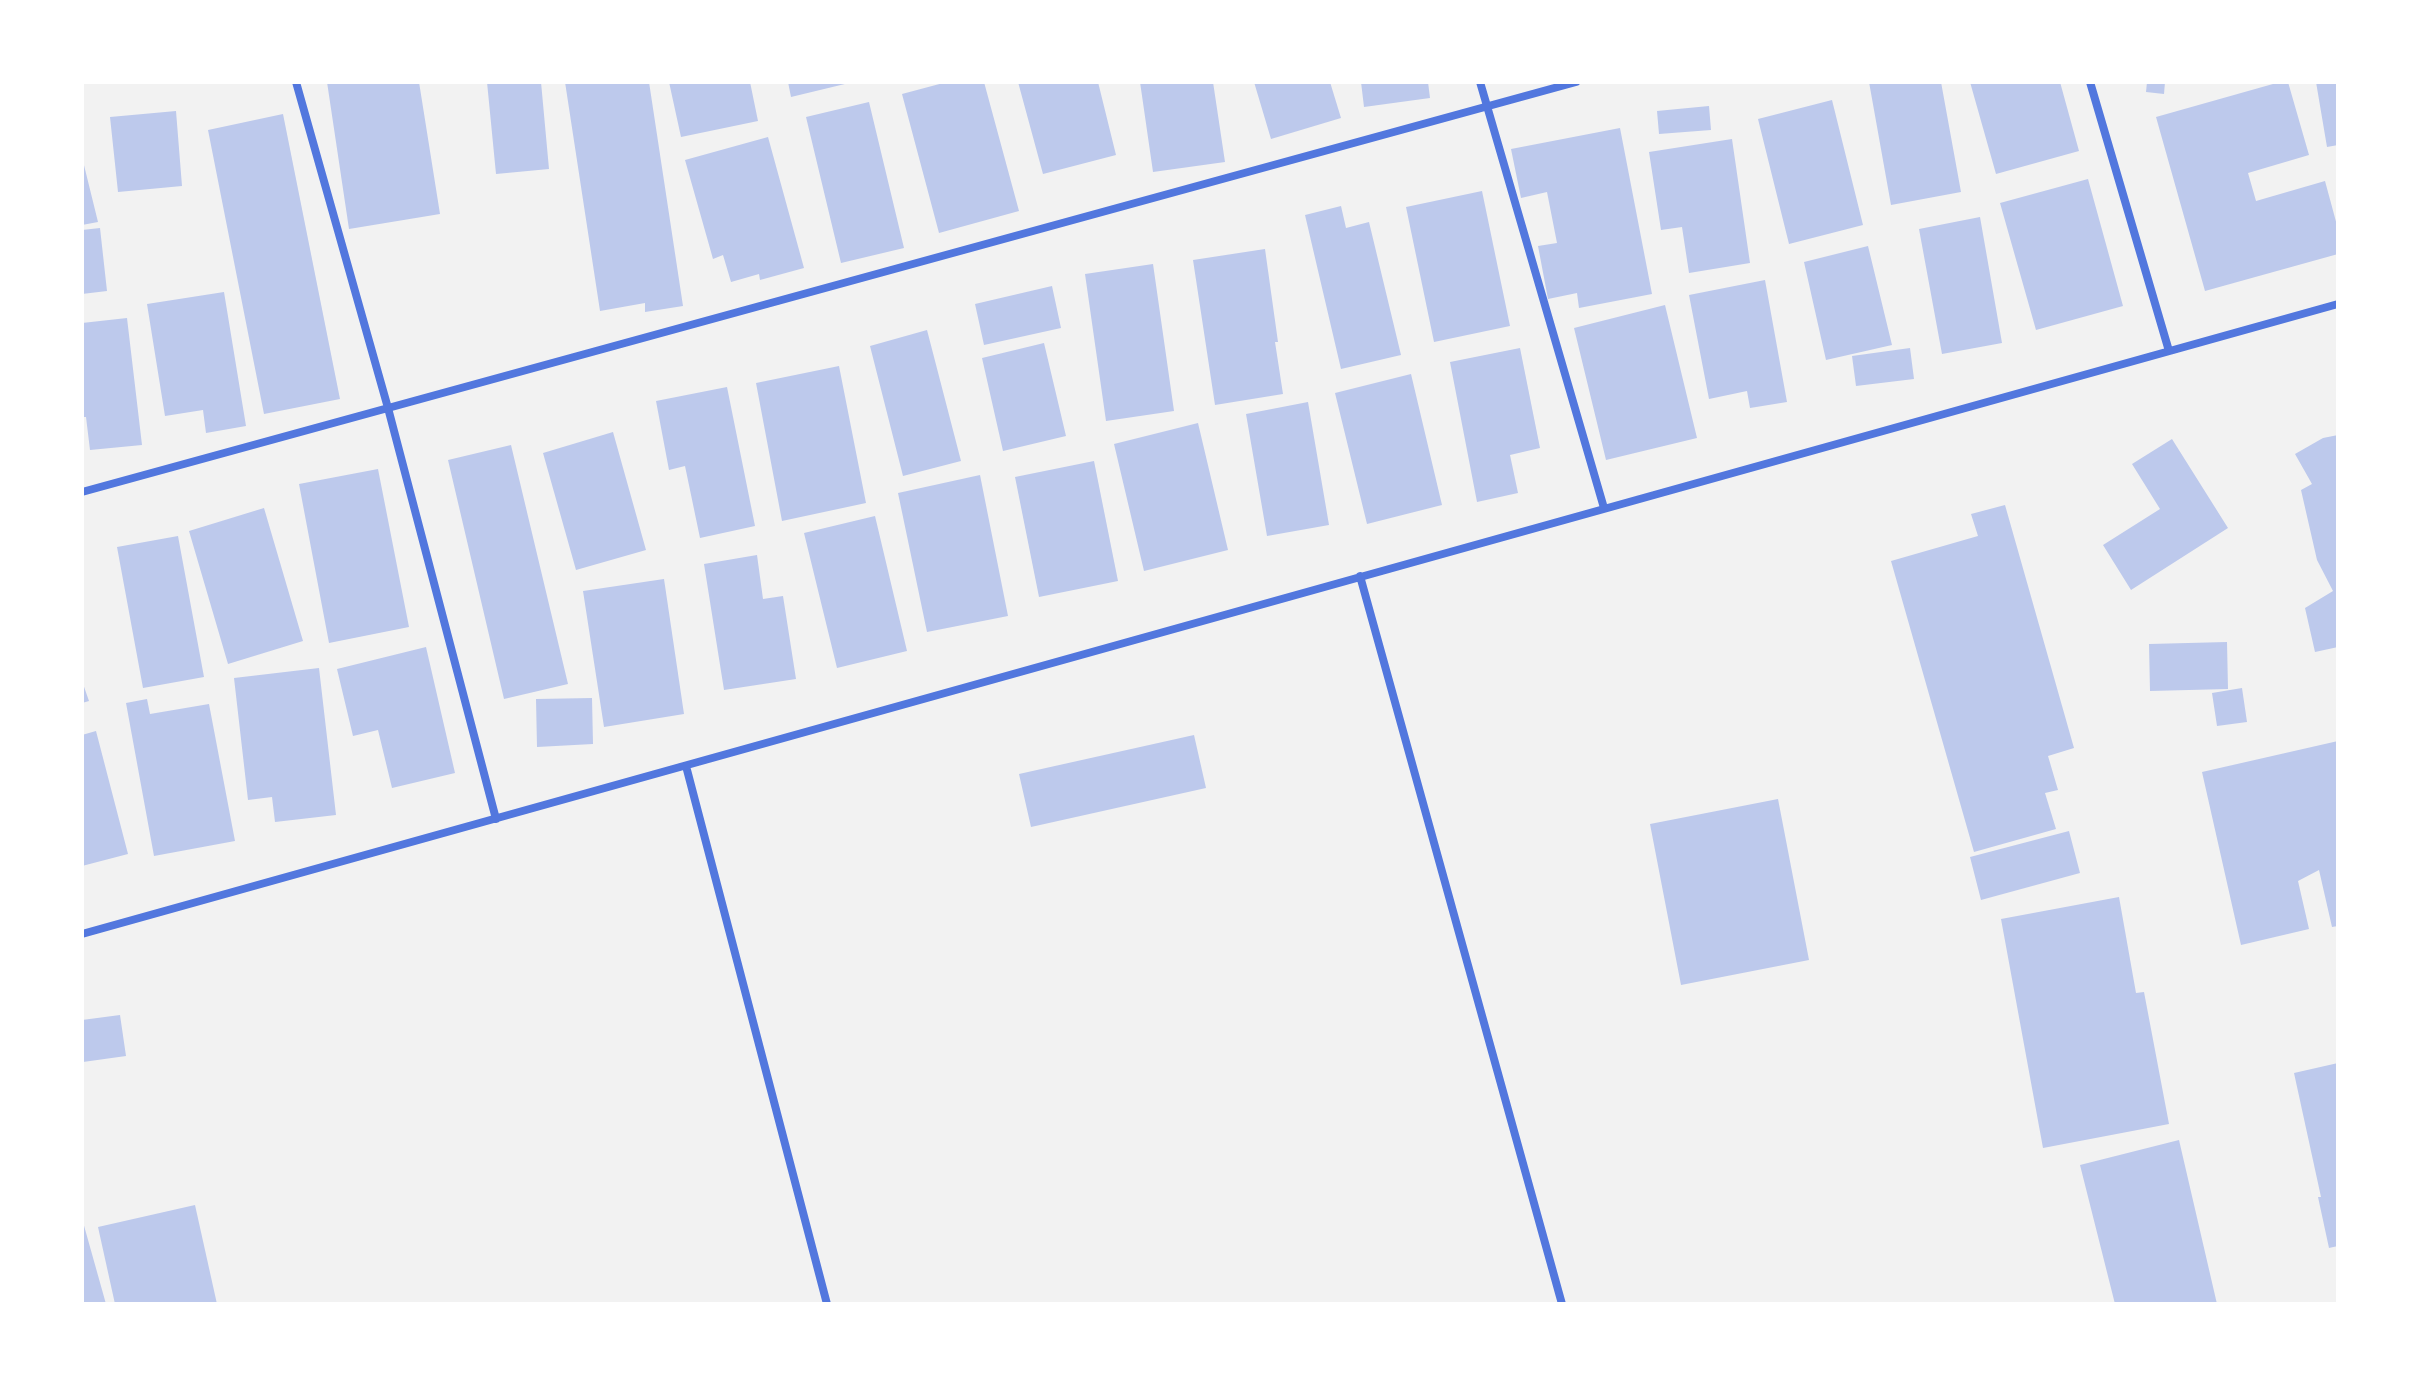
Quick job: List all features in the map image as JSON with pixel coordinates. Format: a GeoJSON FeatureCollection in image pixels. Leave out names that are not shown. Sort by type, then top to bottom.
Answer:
{"type":"FeatureCollection","features":[{"type":"Feature","properties":{"kind":"street"},"geometry":{"type":"LineString","coordinates":[[296,82],[388,408],[496,819]]}},
{"type":"Feature","properties":{"kind":"street"},"geometry":{"type":"LineString","coordinates":[[1480,82],[1604,508]]}},
{"type":"Feature","properties":{"kind":"street"},"geometry":{"type":"LineString","coordinates":[[82,492],[1576,82]]}},
{"type":"Feature","properties":{"kind":"street"},"geometry":{"type":"LineString","coordinates":[[2090,82],[2169,351]]}},
{"type":"Feature","properties":{"kind":"street"},"geometry":{"type":"LineString","coordinates":[[82,934],[2338,304]]}},
{"type":"Feature","properties":{"kind":"street"},"geometry":{"type":"LineString","coordinates":[[1360,576],[1562,1304]]}},
{"type":"Feature","properties":{"kind":"street"},"geometry":{"type":"LineString","coordinates":[[686,766],[827,1304]]}},
{"type":"Feature","properties":{"kind":"building"},"geometry":{"type":"Polygon","coordinates":[[[327,82],[419,82],[440,214],[349,229],[327,82]]]}},
{"type":"Feature","properties":{"kind":"building"},"geometry":{"type":"Polygon","coordinates":[[[487,82],[541,82],[549,169],[496,174],[487,82]]]}},
{"type":"Feature","properties":{"kind":"building"},"geometry":{"type":"Polygon","coordinates":[[[565,82],[649,82],[683,306],[645,312],[645,303],[600,311],[565,82]]]}},
{"type":"Feature","properties":{"kind":"building"},"geometry":{"type":"Polygon","coordinates":[[[669,82],[750,82],[758,121],[681,137],[669,82]]]}},
{"type":"Feature","properties":{"kind":"building"},"geometry":{"type":"Polygon","coordinates":[[[788,82],[849,82],[849,83],[791,97],[788,82]]]}},
{"type":"Feature","properties":{"kind":"building"},"geometry":{"type":"Polygon","coordinates":[[[947,82],[984,82],[1019,211],[939,233],[902,94],[947,82]]]}},
{"type":"Feature","properties":{"kind":"building"},"geometry":{"type":"Polygon","coordinates":[[[1018,82],[1098,82],[1116,155],[1043,174],[1018,82]]]}},
{"type":"Feature","properties":{"kind":"building"},"geometry":{"type":"Polygon","coordinates":[[[1140,82],[1213,82],[1225,162],[1153,172],[1140,82]]]}},
{"type":"Feature","properties":{"kind":"building"},"geometry":{"type":"Polygon","coordinates":[[[1254,82],[1330,82],[1341,118],[1271,139],[1254,82]]]}},
{"type":"Feature","properties":{"kind":"building"},"geometry":{"type":"Polygon","coordinates":[[[1361,82],[1428,82],[1430,98],[1364,107],[1361,82]]]}},
{"type":"Feature","properties":{"kind":"building"},"geometry":{"type":"Polygon","coordinates":[[[1869,82],[1941,82],[1961,192],[1891,205],[1869,82]]]}},
{"type":"Feature","properties":{"kind":"building"},"geometry":{"type":"Polygon","coordinates":[[[1970,82],[2060,82],[2079,151],[1996,174],[1970,82]]]}},
{"type":"Feature","properties":{"kind":"building"},"geometry":{"type":"Polygon","coordinates":[[[2147,82],[2165,82],[2164,94],[2146,92],[2147,82]]]}},
{"type":"Feature","properties":{"kind":"building"},"geometry":{"type":"Polygon","coordinates":[[[2288,82],[2309,155],[2248,173],[2256,201],[2325,181],[2338,229],[2338,254],[2205,291],[2156,117],[2288,82]]]}},
{"type":"Feature","properties":{"kind":"building"},"geometry":{"type":"Polygon","coordinates":[[[2316,82],[2338,82],[2338,145],[2327,147],[2316,82]]]}},
{"type":"Feature","properties":{"kind":"building"},"geometry":{"type":"Polygon","coordinates":[[[1832,100],[1863,225],[1789,244],[1758,119],[1832,100]]]}},
{"type":"Feature","properties":{"kind":"building"},"geometry":{"type":"Polygon","coordinates":[[[869,102],[904,248],[841,263],[806,117],[869,102]]]}},
{"type":"Feature","properties":{"kind":"building"},"geometry":{"type":"Polygon","coordinates":[[[1709,106],[1711,130],[1659,134],[1657,111],[1709,106]]]}},
{"type":"Feature","properties":{"kind":"building"},"geometry":{"type":"Polygon","coordinates":[[[176,111],[182,186],[118,192],[110,117],[176,111]]]}},
{"type":"Feature","properties":{"kind":"building"},"geometry":{"type":"Polygon","coordinates":[[[283,114],[340,399],[264,414],[208,130],[283,114]]]}},
{"type":"Feature","properties":{"kind":"building"},"geometry":{"type":"Polygon","coordinates":[[[1620,128],[1652,294],[1579,308],[1577,293],[1548,299],[1538,246],[1557,243],[1547,192],[1521,198],[1511,149],[1620,128]]]}},
{"type":"Feature","properties":{"kind":"building"},"geometry":{"type":"Polygon","coordinates":[[[768,137],[804,268],[760,280],[759,274],[731,282],[723,255],[713,259],[685,160],[768,137]]]}},
{"type":"Feature","properties":{"kind":"building"},"geometry":{"type":"Polygon","coordinates":[[[1732,139],[1750,263],[1689,273],[1682,227],[1661,230],[1649,152],[1732,139]]]}},
{"type":"Feature","properties":{"kind":"building"},"geometry":{"type":"Polygon","coordinates":[[[82,157],[98,222],[82,225],[82,157]]]}},
{"type":"Feature","properties":{"kind":"building"},"geometry":{"type":"Polygon","coordinates":[[[2088,179],[2123,306],[2036,330],[2000,203],[2088,179]]]}},
{"type":"Feature","properties":{"kind":"building"},"geometry":{"type":"Polygon","coordinates":[[[1482,191],[1510,326],[1434,342],[1406,207],[1482,191]]]}},
{"type":"Feature","properties":{"kind":"building"},"geometry":{"type":"Polygon","coordinates":[[[1341,206],[1346,228],[1369,222],[1401,355],[1341,369],[1305,215],[1341,206]]]}},
{"type":"Feature","properties":{"kind":"building"},"geometry":{"type":"Polygon","coordinates":[[[1980,217],[2002,343],[1942,354],[1919,229],[1980,217]]]}},
{"type":"Feature","properties":{"kind":"building"},"geometry":{"type":"Polygon","coordinates":[[[100,228],[107,291],[82,294],[82,230],[100,228]]]}},
{"type":"Feature","properties":{"kind":"building"},"geometry":{"type":"Polygon","coordinates":[[[1868,246],[1892,345],[1826,360],[1804,262],[1868,246]]]}},
{"type":"Feature","properties":{"kind":"building"},"geometry":{"type":"Polygon","coordinates":[[[1265,249],[1283,394],[1215,405],[1193,260],[1265,249]]]}},
{"type":"Feature","properties":{"kind":"building"},"geometry":{"type":"Polygon","coordinates":[[[1153,264],[1174,411],[1106,421],[1085,274],[1153,264]]]}},
{"type":"Feature","properties":{"kind":"building"},"geometry":{"type":"Polygon","coordinates":[[[1765,280],[1787,402],[1750,408],[1747,391],[1709,399],[1689,295],[1765,280]]]}},
{"type":"Feature","properties":{"kind":"building"},"geometry":{"type":"Polygon","coordinates":[[[1052,286],[1061,328],[984,345],[975,304],[1052,286]]]}},
{"type":"Feature","properties":{"kind":"building"},"geometry":{"type":"Polygon","coordinates":[[[224,292],[246,426],[206,433],[203,410],[165,416],[147,304],[224,292]]]}},
{"type":"Feature","properties":{"kind":"building"},"geometry":{"type":"Polygon","coordinates":[[[1665,305],[1697,438],[1606,460],[1574,328],[1665,305]]]}},
{"type":"Feature","properties":{"kind":"building"},"geometry":{"type":"Polygon","coordinates":[[[127,318],[142,445],[90,450],[86,417],[82,417],[82,323],[127,318]]]}},
{"type":"Feature","properties":{"kind":"building"},"geometry":{"type":"Polygon","coordinates":[[[927,330],[961,461],[903,476],[870,346],[927,330]]]}},
{"type":"Feature","properties":{"kind":"building"},"geometry":{"type":"Polygon","coordinates":[[[1044,343],[1066,436],[1003,451],[982,358],[1044,343]]]}},
{"type":"Feature","properties":{"kind":"building"},"geometry":{"type":"Polygon","coordinates":[[[1520,348],[1540,448],[1510,455],[1518,493],[1477,502],[1450,362],[1520,348]]]}},
{"type":"Feature","properties":{"kind":"building"},"geometry":{"type":"Polygon","coordinates":[[[1910,348],[1914,379],[1856,386],[1852,356],[1910,348]]]}},
{"type":"Feature","properties":{"kind":"building"},"geometry":{"type":"Polygon","coordinates":[[[839,366],[866,503],[782,521],[756,383],[839,366]]]}},
{"type":"Feature","properties":{"kind":"building"},"geometry":{"type":"Polygon","coordinates":[[[1411,374],[1442,505],[1367,524],[1335,393],[1411,374]]]}},
{"type":"Feature","properties":{"kind":"building"},"geometry":{"type":"Polygon","coordinates":[[[727,387],[755,526],[700,538],[685,466],[669,470],[656,401],[727,387]]]}},
{"type":"Feature","properties":{"kind":"building"},"geometry":{"type":"Polygon","coordinates":[[[1308,402],[1329,525],[1267,536],[1246,414],[1308,402]]]}},
{"type":"Feature","properties":{"kind":"building"},"geometry":{"type":"Polygon","coordinates":[[[1198,423],[1228,550],[1144,571],[1114,444],[1198,423]]]}},
{"type":"Feature","properties":{"kind":"building"},"geometry":{"type":"Polygon","coordinates":[[[613,432],[646,550],[576,570],[543,453],[613,432]]]}},
{"type":"Feature","properties":{"kind":"building"},"geometry":{"type":"Polygon","coordinates":[[[2338,435],[2338,647],[2315,652],[2305,608],[2333,591],[2317,560],[2301,490],[2312,484],[2295,454],[2323,438],[2338,435]]]}},
{"type":"Feature","properties":{"kind":"building"},"geometry":{"type":"Polygon","coordinates":[[[2172,439],[2228,528],[2131,590],[2103,545],[2160,509],[2132,464],[2172,439]]]}},
{"type":"Feature","properties":{"kind":"building"},"geometry":{"type":"Polygon","coordinates":[[[511,445],[568,684],[504,699],[448,460],[511,445]]]}},
{"type":"Feature","properties":{"kind":"building"},"geometry":{"type":"Polygon","coordinates":[[[1094,461],[1118,581],[1039,597],[1015,477],[1094,461]]]}},
{"type":"Feature","properties":{"kind":"building"},"geometry":{"type":"Polygon","coordinates":[[[378,469],[409,627],[329,643],[299,484],[378,469]]]}},
{"type":"Feature","properties":{"kind":"building"},"geometry":{"type":"Polygon","coordinates":[[[980,475],[1008,616],[927,632],[898,493],[980,475]]]}},
{"type":"Feature","properties":{"kind":"building"},"geometry":{"type":"Polygon","coordinates":[[[2005,505],[2074,748],[2048,756],[2058,790],[2045,793],[2056,829],[1974,852],[1891,561],[1978,536],[1971,514],[2005,505]]]}},
{"type":"Feature","properties":{"kind":"building"},"geometry":{"type":"Polygon","coordinates":[[[264,508],[303,641],[228,664],[189,531],[264,508]]]}},
{"type":"Feature","properties":{"kind":"building"},"geometry":{"type":"Polygon","coordinates":[[[875,516],[907,651],[837,668],[804,533],[875,516]]]}},
{"type":"Feature","properties":{"kind":"building"},"geometry":{"type":"Polygon","coordinates":[[[178,536],[204,677],[143,688],[117,547],[178,536]]]}},
{"type":"Feature","properties":{"kind":"building"},"geometry":{"type":"Polygon","coordinates":[[[757,555],[763,599],[783,596],[796,679],[724,690],[704,564],[757,555]]]}},
{"type":"Feature","properties":{"kind":"building"},"geometry":{"type":"Polygon","coordinates":[[[664,579],[684,714],[604,727],[583,591],[664,579]]]}},
{"type":"Feature","properties":{"kind":"building"},"geometry":{"type":"Polygon","coordinates":[[[2227,642],[2228,689],[2150,691],[2149,644],[2227,642]]]}},
{"type":"Feature","properties":{"kind":"building"},"geometry":{"type":"Polygon","coordinates":[[[426,647],[455,773],[392,788],[378,730],[353,736],[337,669],[426,647]]]}},
{"type":"Feature","properties":{"kind":"building"},"geometry":{"type":"Polygon","coordinates":[[[319,668],[336,815],[275,822],[272,797],[248,800],[234,678],[319,668]]]}},
{"type":"Feature","properties":{"kind":"building"},"geometry":{"type":"Polygon","coordinates":[[[82,681],[89,701],[82,703],[82,681]]]}},
{"type":"Feature","properties":{"kind":"building"},"geometry":{"type":"Polygon","coordinates":[[[2242,688],[2247,722],[2217,726],[2212,693],[2242,688]]]}},
{"type":"Feature","properties":{"kind":"building"},"geometry":{"type":"Polygon","coordinates":[[[592,698],[593,744],[537,747],[536,699],[592,698]]]}},
{"type":"Feature","properties":{"kind":"building"},"geometry":{"type":"Polygon","coordinates":[[[147,699],[150,714],[209,704],[235,841],[154,856],[126,703],[147,699]]]}},
{"type":"Feature","properties":{"kind":"building"},"geometry":{"type":"Polygon","coordinates":[[[96,731],[128,854],[82,866],[82,735],[96,731]]]}},
{"type":"Feature","properties":{"kind":"building"},"geometry":{"type":"Polygon","coordinates":[[[1194,735],[1206,788],[1031,827],[1019,774],[1194,735]]]}},
{"type":"Feature","properties":{"kind":"building"},"geometry":{"type":"Polygon","coordinates":[[[2338,741],[2338,926],[2332,927],[2319,870],[2298,881],[2309,929],[2241,945],[2202,772],[2338,741]]]}},
{"type":"Feature","properties":{"kind":"building"},"geometry":{"type":"Polygon","coordinates":[[[1778,799],[1809,960],[1681,985],[1650,824],[1778,799]]]}},
{"type":"Feature","properties":{"kind":"building"},"geometry":{"type":"Polygon","coordinates":[[[2069,831],[2080,873],[1981,900],[1970,857],[2069,831]]]}},
{"type":"Feature","properties":{"kind":"building"},"geometry":{"type":"Polygon","coordinates":[[[2119,897],[2136,993],[2144,992],[2169,1124],[2043,1148],[2001,919],[2119,897]]]}},
{"type":"Feature","properties":{"kind":"building"},"geometry":{"type":"Polygon","coordinates":[[[120,1015],[126,1056],[83,1062],[82,1020],[120,1015]]]}},
{"type":"Feature","properties":{"kind":"building"},"geometry":{"type":"Polygon","coordinates":[[[2338,1063],[2338,1246],[2329,1248],[2294,1073],[2338,1063]]]}},
{"type":"Feature","properties":{"kind":"building"},"geometry":{"type":"Polygon","coordinates":[[[2179,1140],[2217,1304],[2115,1304],[2080,1165],[2179,1140]]]}},
{"type":"Feature","properties":{"kind":"building"},"geometry":{"type":"Polygon","coordinates":[[[195,1205],[217,1304],[115,1304],[98,1227],[195,1205]]]}},
{"type":"Feature","properties":{"kind":"building"},"geometry":{"type":"Polygon","coordinates":[[[83,1222],[106,1304],[82,1304],[83,1222]]]}}]}
